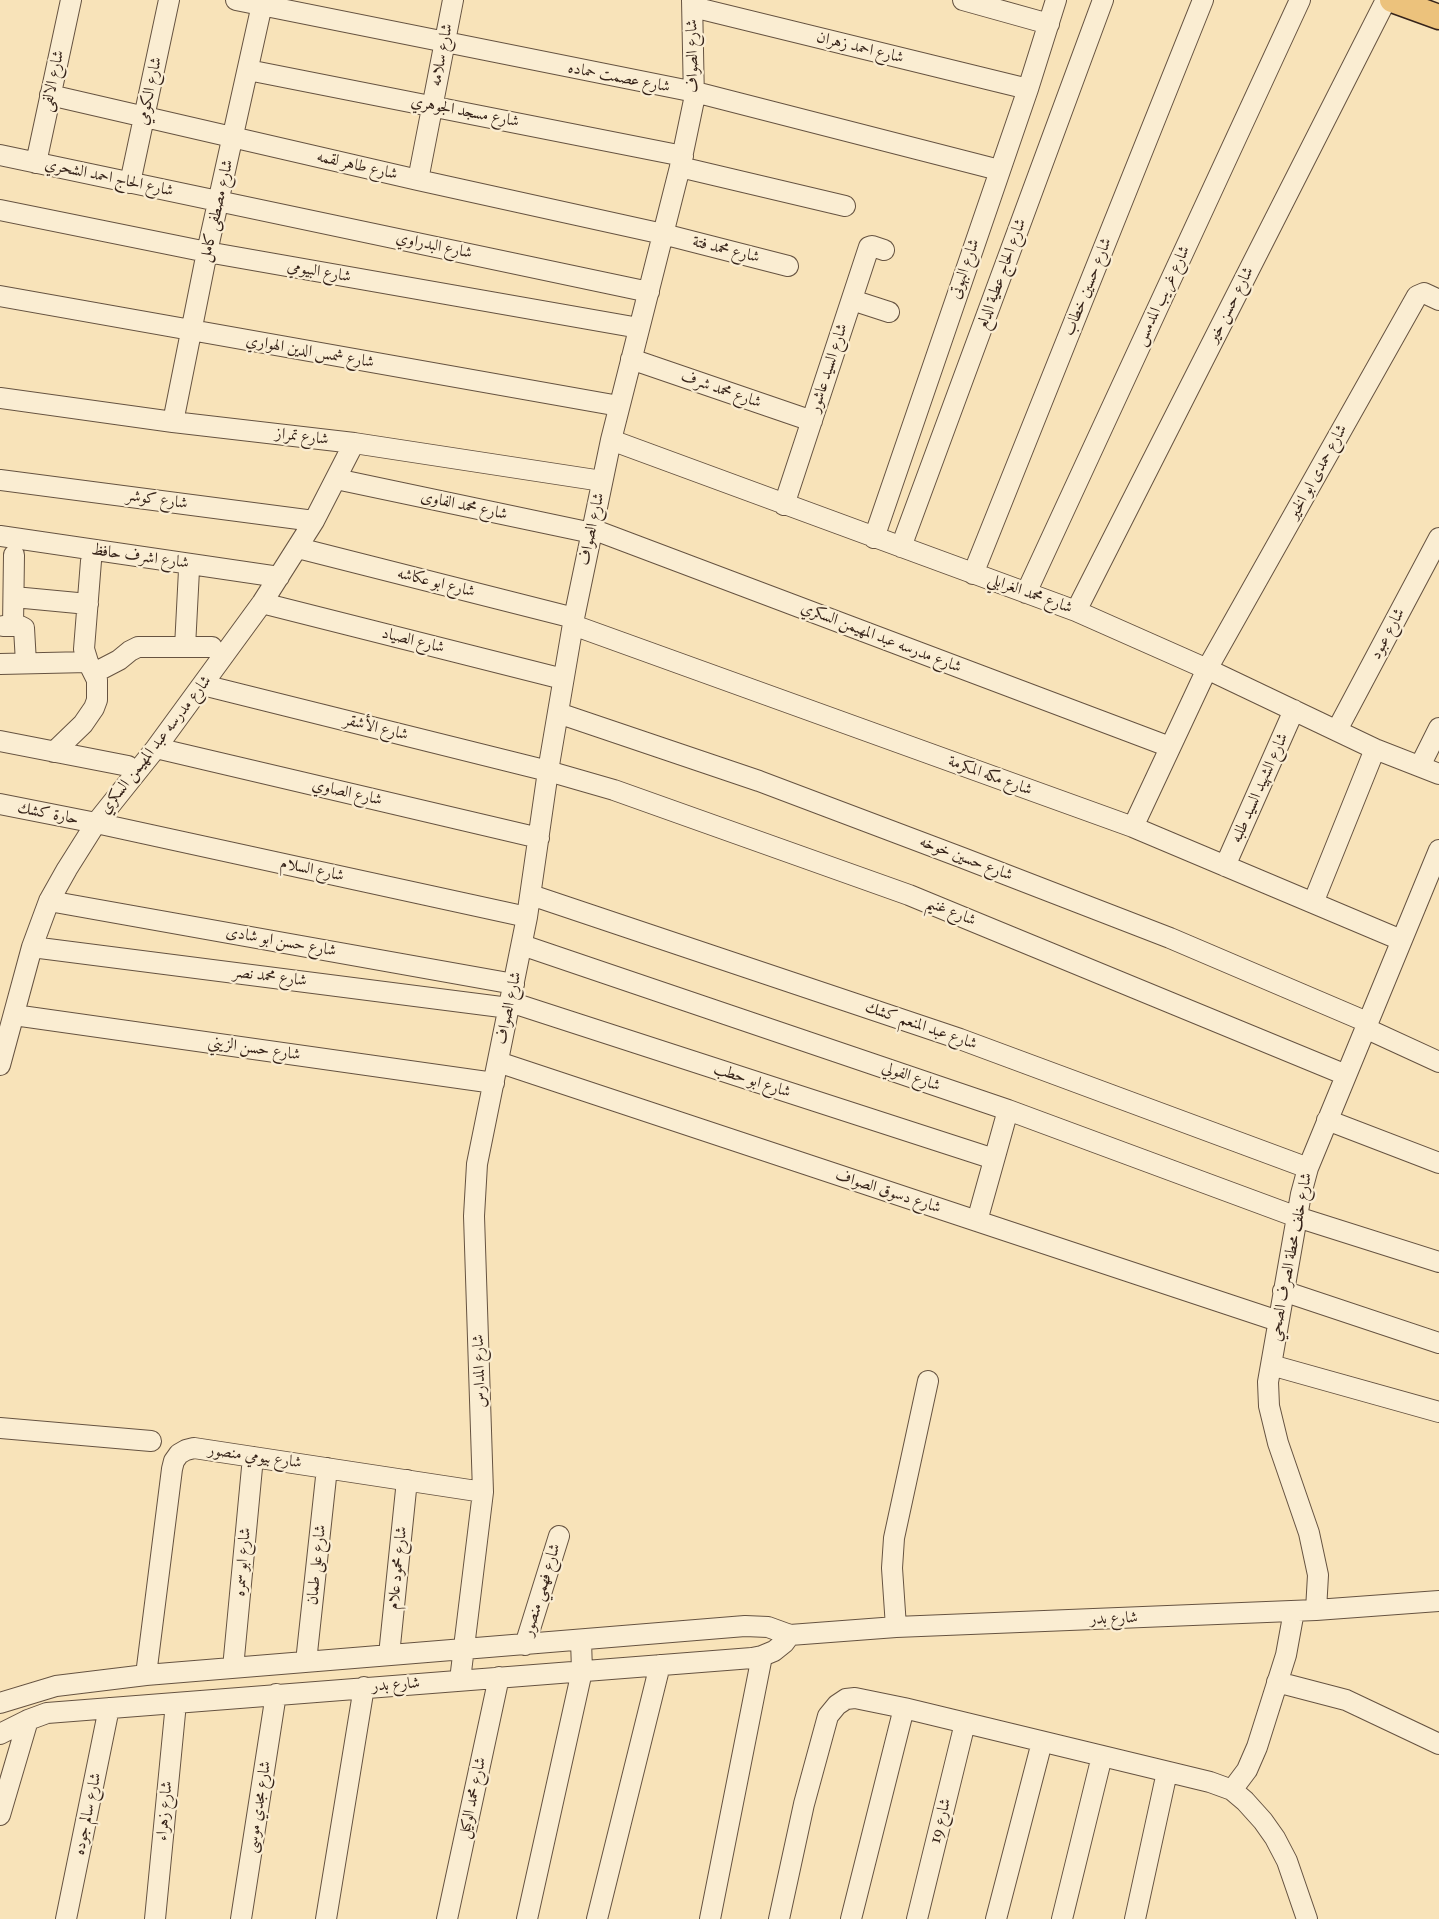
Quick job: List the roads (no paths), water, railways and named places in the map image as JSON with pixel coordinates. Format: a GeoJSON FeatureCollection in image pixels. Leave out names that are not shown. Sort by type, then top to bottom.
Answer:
{"type":"FeatureCollection","features":[{"type":"Feature","properties":{"kind":"main road"},"geometry":{"type":"LineString","coordinates":[[1392,0],[1439,17]]}},
{"type":"Feature","properties":{"kind":"street","name":"شارع الالفى"},"geometry":{"type":"LineString","coordinates":[[36,163],[71,0]]}},
{"type":"Feature","properties":{"kind":"street","name":"شارع الكومي"},"geometry":{"type":"LineString","coordinates":[[130,183],[169,0]]}},
{"type":"Feature","properties":{"kind":"street","name":"شارع عصمت حماده"},"geometry":{"type":"LineString","coordinates":[[236,0],[262,3],[445,43],[694,92],[999,170]]}},
{"type":"Feature","properties":{"kind":"street","name":"شارع سلامه"},"geometry":{"type":"LineString","coordinates":[[418,180],[453,0]]}},
{"type":"Feature","properties":{"kind":"street"},"geometry":{"type":"LineString","coordinates":[[963,0],[1049,24]]}},
{"type":"Feature","properties":{"kind":"street","name":"شارع البهوتى"},"geometry":{"type":"LineString","coordinates":[[874,538],[1056,0]]}},
{"type":"Feature","properties":{"kind":"street","name":"شارع الحاج عطية الدلع"},"geometry":{"type":"LineString","coordinates":[[901,547],[1103,0]]}},
{"type":"Feature","properties":{"kind":"street","name":"شارع حسين خطاب"},"geometry":{"type":"LineString","coordinates":[[973,574],[1203,0]]}},
{"type":"Feature","properties":{"kind":"street","name":"شارع غريب المدمس"},"geometry":{"type":"LineString","coordinates":[[1026,593],[1300,0]]}},
{"type":"Feature","properties":{"kind":"street","name":"شارع حسن خير"},"geometry":{"type":"LineString","coordinates":[[1076,611],[1386,0]]}},
{"type":"Feature","properties":{"kind":"street","name":"شارع مصطفى كامل"},"geometry":{"type":"LineString","coordinates":[[172,422],[262,3]]}},
{"type":"Feature","properties":{"kind":"street","name":"شارع احمد زهران"},"geometry":{"type":"LineString","coordinates":[[693,3],[1028,88]]}},
{"type":"Feature","properties":{"kind":"street","name":"شارع الصواف"},"geometry":{"type":"LineString","coordinates":[[498,1062],[531,895],[563,679],[602,481],[681,161],[694,92],[693,3]]}},
{"type":"Feature","properties":{"kind":"street","name":"شارع مسجد الجوهري"},"geometry":{"type":"LineString","coordinates":[[248,70],[432,106],[681,161],[845,206]]}},
{"type":"Feature","properties":{"kind":"street","name":"شارع طاهر لقمه"},"geometry":{"type":"LineString","coordinates":[[50,95],[663,234]]}},
{"type":"Feature","properties":{"kind":"street","name":"شارع الحاج احمد الشحري"},"geometry":{"type":"LineString","coordinates":[[0,155],[219,201]]}},
{"type":"Feature","properties":{"kind":"street","name":"شارع البدراوي"},"geometry":{"type":"LineString","coordinates":[[219,201],[648,292]]}},
{"type":"Feature","properties":{"kind":"street","name":"شارع البيومي"},"geometry":{"type":"LineString","coordinates":[[0,210],[207,252],[639,328]]}},
{"type":"Feature","properties":{"kind":"street","name":"شارع محمد فتة"},"geometry":{"type":"LineString","coordinates":[[663,234],[788,266]]}},
{"type":"Feature","properties":{"kind":"street","name":"شارع السيد عاشور"},"geometry":{"type":"LineString","coordinates":[[784,505],[869,246],[884,250]]}},
{"type":"Feature","properties":{"kind":"street","name":"شارع حمدى ابو الخير"},"geometry":{"type":"LineString","coordinates":[[1208,669],[1417,296],[1424,293],[1439,300]]}},
{"type":"Feature","properties":{"kind":"street","name":"شارع شمس الدين الهواري"},"geometry":{"type":"LineString","coordinates":[[0,296],[620,406]]}},
{"type":"Feature","properties":{"kind":"street"},"geometry":{"type":"LineString","coordinates":[[852,300],[889,312]]}},
{"type":"Feature","properties":{"kind":"street","name":"شارع محمد شرف"},"geometry":{"type":"LineString","coordinates":[[631,359],[812,421]]}},
{"type":"Feature","properties":{"kind":"street","name":"شارع تمراز"},"geometry":{"type":"LineString","coordinates":[[0,398],[172,422],[354,443],[602,481]]}},
{"type":"Feature","properties":{"kind":"street","name":"شارع محمد الغرابلي"},"geometry":{"type":"LineString","coordinates":[[611,440],[1076,611],[1208,669],[1376,749],[1439,774]]}},
{"type":"Feature","properties":{"kind":"street","name":"شارع مدرسه عبد المهيمن السكري"},"geometry":{"type":"LineString","coordinates":[[0,1065],[32,947],[49,901],[96,823],[156,748],[262,603],[314,521],[354,443]]}},
{"type":"Feature","properties":{"kind":"street","name":"شارع محمد الفاوى"},"geometry":{"type":"LineString","coordinates":[[336,478],[592,531]]}},
{"type":"Feature","properties":{"kind":"street","name":"شارع كوشر"},"geometry":{"type":"LineString","coordinates":[[0,480],[314,521]]}},
{"type":"Feature","properties":{"kind":"street","name":"شارع مدرسه عبد المهيمن السكري"},"geometry":{"type":"LineString","coordinates":[[592,531],[1170,747]]}},
{"type":"Feature","properties":{"kind":"street","name":"شارع اشرف حافظ"},"geometry":{"type":"LineString","coordinates":[[0,536],[279,577]]}},
{"type":"Feature","properties":{"kind":"street","name":"شارع عبود"},"geometry":{"type":"LineString","coordinates":[[1337,730],[1439,538]]}},
{"type":"Feature","properties":{"kind":"street","name":"شارع ابو عكاشه"},"geometry":{"type":"LineString","coordinates":[[298,548],[574,621]]}},
{"type":"Feature","properties":{"kind":"street"},"geometry":{"type":"LineString","coordinates":[[14,555],[7,626],[22,627],[26,631],[26,663]]}},
{"type":"Feature","properties":{"kind":"street"},"geometry":{"type":"LineString","coordinates":[[54,752],[83,724],[94,708],[98,686],[84,649],[91,561]]}},
{"type":"Feature","properties":{"kind":"street"},"geometry":{"type":"LineString","coordinates":[[185,647],[189,570]]}},
{"type":"Feature","properties":{"kind":"street"},"geometry":{"type":"LineString","coordinates":[[9,588],[88,604]]}},
{"type":"Feature","properties":{"kind":"street","name":"شارع الصياد"},"geometry":{"type":"LineString","coordinates":[[262,603],[563,679]]}},
{"type":"Feature","properties":{"kind":"street","name":"شارع مكه المكرمة"},"geometry":{"type":"LineString","coordinates":[[574,621],[1133,827],[1401,940]]}},
{"type":"Feature","properties":{"kind":"street"},"geometry":{"type":"LineString","coordinates":[[0,664],[26,663],[91,668],[119,660],[138,647],[212,647]]}},
{"type":"Feature","properties":{"kind":"street"},"geometry":{"type":"LineString","coordinates":[[1133,827],[1208,669]]}},
{"type":"Feature","properties":{"kind":"street","name":"شارع الأشقر"},"geometry":{"type":"LineString","coordinates":[[203,685],[548,771]]}},
{"type":"Feature","properties":{"kind":"street","name":"شارع الشهيد السيد طلبه"},"geometry":{"type":"LineString","coordinates":[[1225,866],[1294,710]]}},
{"type":"Feature","properties":{"kind":"street","name":"شارع حسين خوخه"},"geometry":{"type":"LineString","coordinates":[[558,713],[759,781],[1170,938],[1366,1025],[1439,1062]]}},
{"type":"Feature","properties":{"kind":"street"},"geometry":{"type":"LineString","coordinates":[[1420,766],[1439,728]]}},
{"type":"Feature","properties":{"kind":"street"},"geometry":{"type":"LineString","coordinates":[[0,741],[128,766]]}},
{"type":"Feature","properties":{"kind":"street","name":"شارع الصاوي"},"geometry":{"type":"LineString","coordinates":[[156,748],[538,838]]}},
{"type":"Feature","properties":{"kind":"street"},"geometry":{"type":"LineString","coordinates":[[1312,903],[1376,749]]}},
{"type":"Feature","properties":{"kind":"street","name":"شارع غنيم"},"geometry":{"type":"LineString","coordinates":[[548,771],[614,790],[909,895],[1346,1075]]}},
{"type":"Feature","properties":{"kind":"street","name":"حارة كشك"},"geometry":{"type":"LineString","coordinates":[[0,804],[96,823]]}},
{"type":"Feature","properties":{"kind":"street","name":"شارع السلام"},"geometry":{"type":"LineString","coordinates":[[96,823],[527,917]]}},
{"type":"Feature","properties":{"kind":"street","name":"شارع خلف محطة الصرف الصحي"},"geometry":{"type":"LineString","coordinates":[[1316,1610],[1318,1575],[1310,1533],[1278,1443],[1269,1406],[1270,1365],[1308,1168],[1439,850]]}},
{"type":"Feature","properties":{"kind":"street","name":"شارع عبد المنعم كشك"},"geometry":{"type":"LineString","coordinates":[[531,895],[960,1039],[1308,1168]]}},
{"type":"Feature","properties":{"kind":"street","name":"شارع حسن ابو شادى"},"geometry":{"type":"LineString","coordinates":[[49,901],[511,998]]}},
{"type":"Feature","properties":{"kind":"street","name":"شارع الفولي"},"geometry":{"type":"LineString","coordinates":[[522,945],[1008,1110],[1297,1217],[1439,1262]]}},
{"type":"Feature","properties":{"kind":"street","name":"شارع محمد نصر"},"geometry":{"type":"LineString","coordinates":[[32,947],[511,998]]}},
{"type":"Feature","properties":{"kind":"street","name":"شارع ابو حطب"},"geometry":{"type":"LineString","coordinates":[[511,998],[994,1160]]}},
{"type":"Feature","properties":{"kind":"street","name":"شارع حسن الزيني"},"geometry":{"type":"LineString","coordinates":[[14,1016],[494,1083]]}},
{"type":"Feature","properties":{"kind":"street","name":"شارع المدارس"},"geometry":{"type":"LineString","coordinates":[[460,1680],[483,1492],[474,1190],[477,1164],[498,1062]]}},
{"type":"Feature","properties":{"kind":"street","name":"شارع دسوق الصواف"},"geometry":{"type":"LineString","coordinates":[[498,1062],[1278,1321]]}},
{"type":"Feature","properties":{"kind":"street"},"geometry":{"type":"LineString","coordinates":[[977,1221],[1008,1110]]}},
{"type":"Feature","properties":{"kind":"street"},"geometry":{"type":"LineString","coordinates":[[1327,1120],[1439,1162]]}},
{"type":"Feature","properties":{"kind":"street"},"geometry":{"type":"LineString","coordinates":[[1283,1291],[1439,1343]]}},
{"type":"Feature","properties":{"kind":"street"},"geometry":{"type":"LineString","coordinates":[[1270,1365],[1439,1412]]}},
{"type":"Feature","properties":{"kind":"street"},"geometry":{"type":"LineString","coordinates":[[896,1628],[892,1568],[894,1538],[928,1381]]}},
{"type":"Feature","properties":{"kind":"street"},"geometry":{"type":"LineString","coordinates":[[0,1428],[152,1441]]}},
{"type":"Feature","properties":{"kind":"street","name":"شارع بيومي منصور"},"geometry":{"type":"LineString","coordinates":[[146,1675],[174,1461],[186,1450],[194,1448],[483,1492]]}},
{"type":"Feature","properties":{"kind":"street","name":"شارع ابو سمره"},"geometry":{"type":"LineString","coordinates":[[233,1668],[253,1457]]}},
{"type":"Feature","properties":{"kind":"street","name":"شارع على طمان"},"geometry":{"type":"LineString","coordinates":[[306,1662],[327,1468]]}},
{"type":"Feature","properties":{"kind":"street","name":"شارع محمود علام"},"geometry":{"type":"LineString","coordinates":[[389,1655],[407,1480]]}},
{"type":"Feature","properties":{"kind":"street","name":"شارع فهمي منصور"},"geometry":{"type":"LineString","coordinates":[[525,1645],[559,1536]]}},
{"type":"Feature","properties":{"kind":"street","name":"شارع بدر"},"geometry":{"type":"LineString","coordinates":[[0,1703],[56,1686],[146,1675],[757,1625],[790,1635],[896,1628],[1316,1610],[1439,1601]]}},
{"type":"Feature","properties":{"kind":"street"},"geometry":{"type":"LineString","coordinates":[[1232,1790],[1247,1770],[1257,1747],[1287,1655],[1294,1611]]}},
{"type":"Feature","properties":{"kind":"street","name":"شارع بدر"},"geometry":{"type":"LineString","coordinates":[[0,1734],[47,1713],[762,1656],[774,1651],[790,1635]]}},
{"type":"Feature","properties":{"kind":"street"},"geometry":{"type":"LineString","coordinates":[[527,1919],[582,1671],[581,1640]]}},
{"type":"Feature","properties":{"kind":"street"},"geometry":{"type":"LineString","coordinates":[[710,1919],[762,1656]]}},
{"type":"Feature","properties":{"kind":"street"},"geometry":{"type":"LineString","coordinates":[[597,1919],[660,1665]]}},
{"type":"Feature","properties":{"kind":"street","name":"شارع محمد الوكيل"},"geometry":{"type":"LineString","coordinates":[[447,1919],[499,1677]]}},
{"type":"Feature","properties":{"kind":"street"},"geometry":{"type":"LineString","coordinates":[[1277,1682],[1346,1700],[1439,1744]]}},
{"type":"Feature","properties":{"kind":"street"},"geometry":{"type":"LineString","coordinates":[[326,1919],[364,1688]]}},
{"type":"Feature","properties":{"kind":"street","name":"شارع مجدي موسى"},"geometry":{"type":"LineString","coordinates":[[241,1919],[276,1694]]}},
{"type":"Feature","properties":{"kind":"street"},"geometry":{"type":"LineString","coordinates":[[779,1919],[804,1804],[828,1716],[837,1705],[846,1699],[855,1698],[1210,1782],[1232,1790],[1263,1821],[1275,1838],[1287,1861],[1307,1919]]}},
{"type":"Feature","properties":{"kind":"street","name":"شارع زهراء"},"geometry":{"type":"LineString","coordinates":[[155,1919],[176,1703]]}},
{"type":"Feature","properties":{"kind":"street","name":"شارع سالم جوده"},"geometry":{"type":"LineString","coordinates":[[66,1919],[109,1708]]}},
{"type":"Feature","properties":{"kind":"street"},"geometry":{"type":"LineString","coordinates":[[851,1919],[904,1708]]}},
{"type":"Feature","properties":{"kind":"street"},"geometry":{"type":"LineString","coordinates":[[0,1815],[28,1720]]}},
{"type":"Feature","properties":{"kind":"street","name":"شارع 19"},"geometry":{"type":"LineString","coordinates":[[917,1919],[965,1723]]}},
{"type":"Feature","properties":{"kind":"street"},"geometry":{"type":"LineString","coordinates":[[996,1919],[1042,1742]]}},
{"type":"Feature","properties":{"kind":"street"},"geometry":{"type":"LineString","coordinates":[[1062,1919],[1102,1756]]}},
{"type":"Feature","properties":{"kind":"street"},"geometry":{"type":"LineString","coordinates":[[1135,1919],[1167,1772]]}}]}
